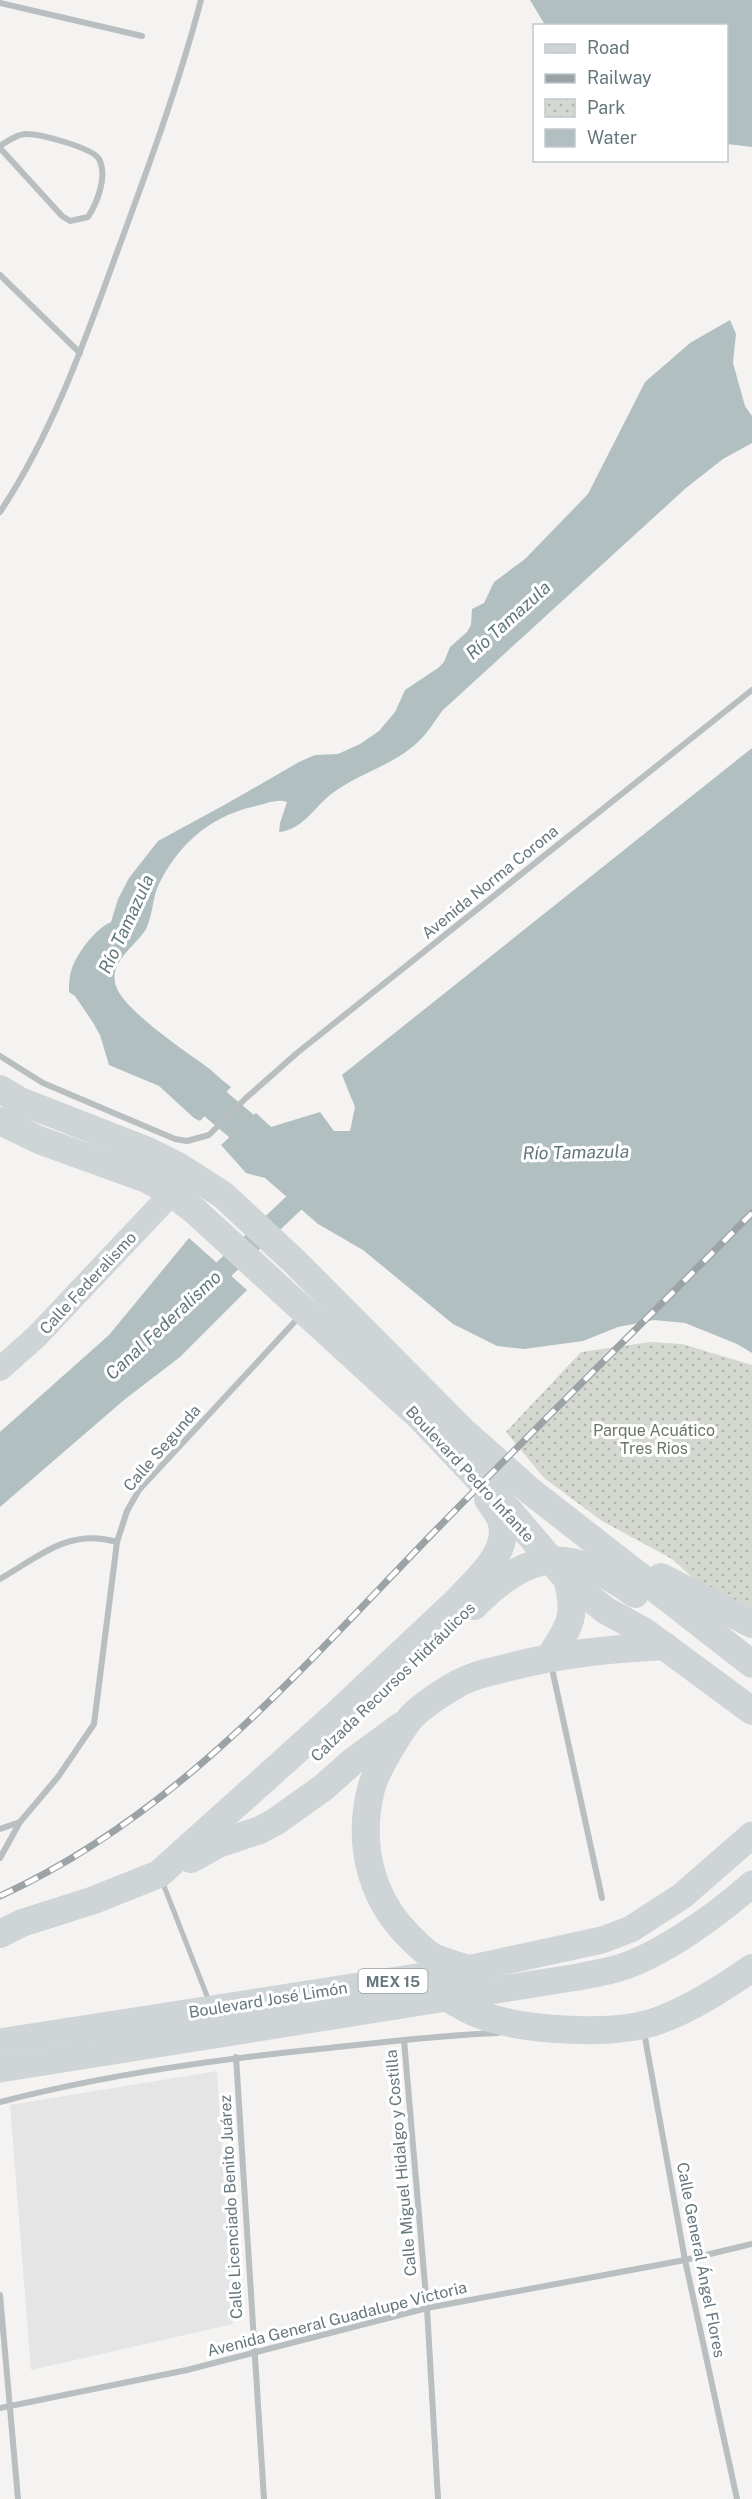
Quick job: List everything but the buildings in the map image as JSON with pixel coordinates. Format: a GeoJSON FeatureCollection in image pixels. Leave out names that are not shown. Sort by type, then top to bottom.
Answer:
{"type":"FeatureCollection","features":[{"type":"Feature","properties":{"kind":"highway","name":"Boulevard Pedro Infante"},"geometry":{"type":"LineString","coordinates":[[0,1089],[20,1101],[148,1151],[206,1183],[229,1200],[295,1262],[465,1433],[529,1490],[587,1565],[605,1610],[665,1646],[752,1711]]}},
{"type":"Feature","properties":{"kind":"highway","name":"Boulevard Pedro Infante"},"geometry":{"type":"LineString","coordinates":[[0,1121],[39,1140],[147,1179],[172,1193],[422,1419],[511,1513],[587,1565],[752,1664]]}},
{"type":"Feature","properties":{"kind":"highway","name":"Calzada Recursos Hidráulicos"},"geometry":{"type":"LineString","coordinates":[[159,1874],[338,1713],[456,1602],[483,1572],[500,1545],[502,1524],[498,1514],[476,1482],[449,1454],[422,1419]]}},
{"type":"Feature","properties":{"kind":"highway","name":"Calzada Recursos Hidráulicos"},"geometry":{"type":"LineString","coordinates":[[0,1934],[22,1923],[94,1900],[159,1874],[211,1849],[397,1683],[491,1589],[510,1574],[525,1566],[540,1562],[556,1561],[587,1565]]}},
{"type":"Feature","properties":{"kind":"highway"},"geometry":{"type":"LineString","coordinates":[[587,1565],[752,1624]]}},
{"type":"Feature","properties":{"kind":"highway"},"geometry":{"type":"LineString","coordinates":[[549,1658],[571,1623],[573,1599],[587,1565]]}},
{"type":"Feature","properties":{"kind":"highway"},"geometry":{"type":"LineString","coordinates":[[587,1565],[601,1571],[642,1599],[752,1687]]}},
{"type":"Feature","properties":{"kind":"highway"},"geometry":{"type":"LineString","coordinates":[[211,1849],[260,1830],[324,1787],[352,1762],[462,1682],[488,1672],[549,1658],[601,1650],[665,1646]]}},
{"type":"Feature","properties":{"kind":"highway"},"geometry":{"type":"LineString","coordinates":[[410,1719],[371,1787],[366,1815],[366,1847],[370,1871],[380,1899],[414,1941],[433,1956],[468,1969]]}},
{"type":"Feature","properties":{"kind":"highway"},"geometry":{"type":"LineString","coordinates":[[324,1787],[347,1792],[358,1802],[366,1815]]}},
{"type":"Feature","properties":{"kind":"highway"},"geometry":{"type":"LineString","coordinates":[[446,1997],[478,2014],[539,2027],[591,2030],[638,2026],[660,2020],[706,1998],[752,1968]]}},
{"type":"Feature","properties":{"kind":"main road","name":"Calle Federalismo"},"geometry":{"type":"LineString","coordinates":[[0,1369],[37,1336],[172,1193]]}},
{"type":"Feature","properties":{"kind":"main road","name":"Boulevard José Limón"},"geometry":{"type":"LineString","coordinates":[[0,2043],[468,1969],[602,1940],[631,1929],[682,1896],[752,1835]]}},
{"type":"Feature","properties":{"kind":"main road","name":"Boulevard José Limón"},"geometry":{"type":"LineString","coordinates":[[0,2069],[578,1977],[620,1968],[654,1953],[703,1923],[752,1884]]}},
{"type":"Feature","properties":{"kind":"main road"},"geometry":{"type":"LineString","coordinates":[[0,2083],[67,2058]]}},
{"type":"Feature","properties":{"kind":"street"},"geometry":{"type":"LineString","coordinates":[[0,512],[15,490],[45,432],[80,353],[175,88],[201,0]]}},
{"type":"Feature","properties":{"kind":"street"},"geometry":{"type":"LineString","coordinates":[[0,3],[142,36]]}},
{"type":"Feature","properties":{"kind":"street"},"geometry":{"type":"LineString","coordinates":[[29,134],[91,151],[99,159],[102,181],[88,217],[70,220],[62,216],[0,147],[17,135],[29,134]]}},
{"type":"Feature","properties":{"kind":"street"},"geometry":{"type":"LineString","coordinates":[[0,274],[80,353]]}},
{"type":"Feature","properties":{"kind":"street","name":"Avenida Norma Corona"},"geometry":{"type":"LineString","coordinates":[[0,1056],[43,1083],[175,1139],[187,1141],[209,1135],[246,1098],[297,1053],[752,690]]}},
{"type":"Feature","properties":{"kind":"street","name":"Calle Segunda"},"geometry":{"type":"LineString","coordinates":[[0,1857],[21,1822],[58,1777],[94,1724],[117,1542],[127,1510],[139,1490],[305,1311]]}},
{"type":"Feature","properties":{"kind":"street"},"geometry":{"type":"LineString","coordinates":[[0,1579],[62,1543],[84,1537],[98,1537],[117,1542]]}},
{"type":"Feature","properties":{"kind":"street"},"geometry":{"type":"LineString","coordinates":[[549,1658],[602,1898]]}},
{"type":"Feature","properties":{"kind":"street"},"geometry":{"type":"LineString","coordinates":[[0,1829],[21,1822]]}},
{"type":"Feature","properties":{"kind":"street"},"geometry":{"type":"LineString","coordinates":[[159,1874],[212,2008]]}},
{"type":"Feature","properties":{"kind":"street"},"geometry":{"type":"LineString","coordinates":[[609,2039],[638,2026]]}},
{"type":"Feature","properties":{"kind":"street","name":"Calle General Ángel Flores"},"geometry":{"type":"LineString","coordinates":[[638,2026],[685,2260],[737,2499]]}},
{"type":"Feature","properties":{"kind":"street"},"geometry":{"type":"LineString","coordinates":[[0,2102],[58,2087],[236,2057],[404,2040],[505,2033]]}},
{"type":"Feature","properties":{"kind":"street","name":"Calle Miguel Hidalgo y Costilla"},"geometry":{"type":"LineString","coordinates":[[404,2040],[427,2308],[438,2499]]}},
{"type":"Feature","properties":{"kind":"street","name":"Calle Licenciado Benito Juárez"},"geometry":{"type":"LineString","coordinates":[[236,2057],[264,2499]]}},
{"type":"Feature","properties":{"kind":"street","name":"Avenida General Guadalupe Victoria"},"geometry":{"type":"LineString","coordinates":[[0,2408],[187,2370],[427,2308],[685,2260],[752,2244]]}},
{"type":"Feature","properties":{"kind":"street"},"geometry":{"type":"LineString","coordinates":[[0,2295],[8,2407],[18,2499]]}},
{"type":"Feature","properties":{"kind":"shaded area"},"geometry":{"type":"Polygon","coordinates":[[[217,2071],[233,2324],[31,2370],[10,2105],[217,2071]]]}},
{"type":"Feature","properties":{"kind":"green space","name":"Parque Acuático Tres Rios"},"geometry":{"type":"Polygon","coordinates":[[[650,1342],[682,1344],[752,1365],[752,1632],[672,1559],[602,1521],[544,1478],[506,1432],[581,1352],[650,1342]]]}},
{"type":"Feature","properties":{"kind":"water"},"geometry":{"type":"Polygon","coordinates":[[[530,0],[752,0],[752,147],[728,144],[728,24],[544,24],[530,0]]]}},
{"type":"Feature","properties":{"kind":"water"},"geometry":{"type":"Polygon","coordinates":[[[730,320],[736,334],[733,363],[745,406],[752,416],[752,443],[723,459],[686,488],[443,710],[424,736],[400,756],[341,787],[294,827],[279,832],[287,802],[274,801],[236,812],[208,826],[196,835],[175,858],[158,886],[146,929],[119,962],[115,977],[116,986],[141,1017],[231,1087],[200,1121],[159,1086],[109,1065],[100,1035],[75,996],[69,992],[70,974],[83,948],[99,930],[111,922],[118,899],[129,878],[158,841],[299,762],[315,755],[338,754],[360,744],[379,731],[395,712],[405,690],[444,662],[450,647],[467,632],[471,625],[472,609],[484,603],[494,582],[525,559],[588,494],[645,382],[690,343],[730,320]]]}},
{"type":"Feature","properties":{"kind":"water"},"geometry":{"type":"Polygon","coordinates":[[[752,748],[752,1353],[737,1344],[685,1323],[654,1320],[618,1327],[583,1341],[524,1349],[497,1346],[453,1324],[363,1250],[318,1224],[265,1178],[246,1173],[221,1145],[256,1113],[271,1127],[320,1112],[334,1131],[350,1131],[355,1107],[342,1075],[752,748]]]}},
{"type":"Feature","properties":{"kind":"water"},"geometry":{"type":"Polygon","coordinates":[[[189,1238],[247,1290],[180,1357],[124,1400],[0,1507],[0,1432],[109,1335],[189,1238]]]}},
{"type":"Feature","properties":{"kind":"waterway","name":"Río Tamazula"},"geometry":{"type":"LineString","coordinates":[[180,1077],[194,1086],[265,1146],[277,1152]]}},
{"type":"Feature","properties":{"kind":"waterway","name":"Canal Federalismo"},"geometry":{"type":"LineString","coordinates":[[204,1288],[314,1184]]}},
{"type":"Feature","properties":{"kind":"railway"},"geometry":{"type":"LineString","coordinates":[[0,1896],[64,1863],[124,1824],[180,1782],[233,1736],[752,1213]]}}]}
